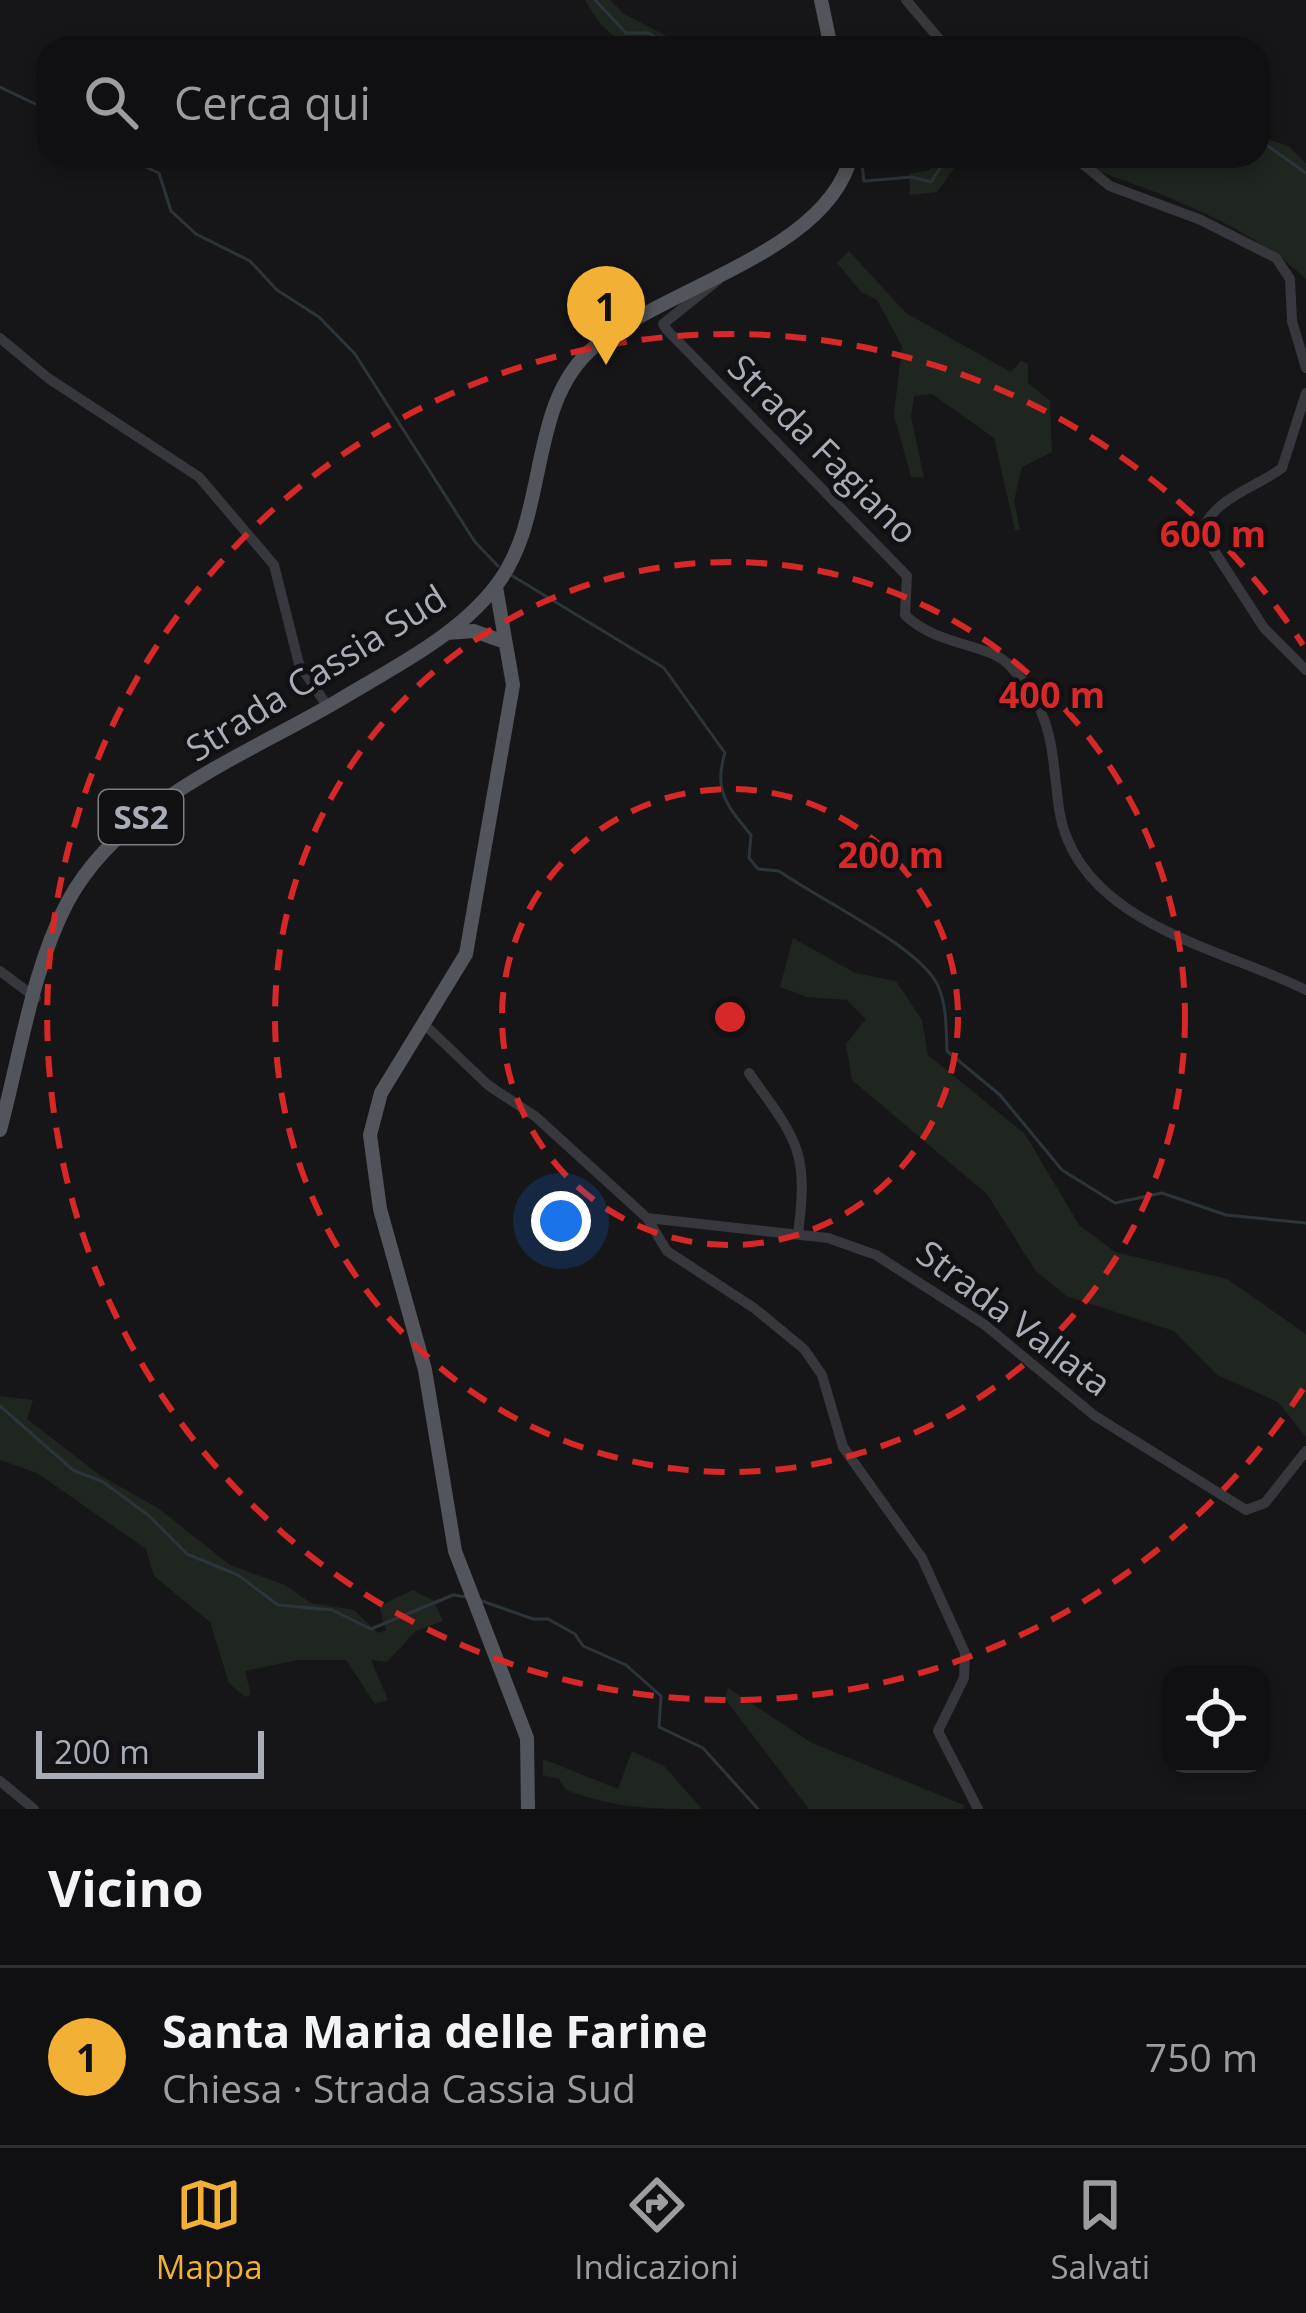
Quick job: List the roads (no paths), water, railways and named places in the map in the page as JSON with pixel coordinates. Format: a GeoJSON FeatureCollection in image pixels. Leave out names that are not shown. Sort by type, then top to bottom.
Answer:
{"type":"FeatureCollection","features":[{"type":"Feature","properties":{"kind":"main road"},"geometry":{"type":"LineString","coordinates":[[821,0],[828,36]]}},
{"type":"Feature","properties":{"kind":"main road","name":"Strada Cassia Sud"},"geometry":{"type":"LineString","coordinates":[[0,1130],[68,902],[110,843],[155,807],[328,707],[476,608],[503,576],[534,503],[554,412],[576,365],[609,335],[815,215],[838,190],[846,168]]}},
{"type":"Feature","properties":{"kind":"main road"},"geometry":{"type":"LineString","coordinates":[[503,576],[503,639],[513,685],[466,955],[377,1100],[370,1146],[380,1208],[424,1370],[452,1535],[467,1588],[527,1738],[528,1809]]}},
{"type":"Feature","properties":{"kind":"main road"},"geometry":{"type":"LineString","coordinates":[[476,608],[503,639]]}},
{"type":"Feature","properties":{"kind":"main road"},"geometry":{"type":"LineString","coordinates":[[442,635],[474,631],[503,639]]}},
{"type":"Feature","properties":{"kind":"street"},"geometry":{"type":"LineString","coordinates":[[906,0],[937,36]]}},
{"type":"Feature","properties":{"kind":"street"},"geometry":{"type":"LineString","coordinates":[[1088,168],[1110,186],[1201,220],[1276,258],[1290,279],[1292,321],[1306,368]]}},
{"type":"Feature","properties":{"kind":"street","name":"Strada Fagiano"},"geometry":{"type":"LineString","coordinates":[[718,273],[718,282],[663,324],[721,392],[907,576],[905,615],[924,633],[1006,661],[1026,686],[1054,741],[1066,834],[1098,883],[1174,939],[1226,954],[1306,990]]}},
{"type":"Feature","properties":{"kind":"street"},"geometry":{"type":"LineString","coordinates":[[0,338],[48,378],[190,469],[209,488],[274,565],[299,664],[328,707]]}},
{"type":"Feature","properties":{"kind":"street"},"geometry":{"type":"LineString","coordinates":[[1306,393],[1282,468],[1236,495],[1205,521],[1202,532],[1264,628],[1306,670]]}},
{"type":"Feature","properties":{"kind":"street"},"geometry":{"type":"LineString","coordinates":[[0,971],[36,998]]}},
{"type":"Feature","properties":{"kind":"street"},"geometry":{"type":"LineString","coordinates":[[425,1025],[488,1085],[536,1118],[647,1217],[667,1251],[754,1308],[804,1349],[822,1375],[843,1447],[922,1558],[965,1653],[964,1678],[938,1731],[978,1809]]}},
{"type":"Feature","properties":{"kind":"street"},"geometry":{"type":"LineString","coordinates":[[749,1073],[791,1132],[803,1160],[798,1234]]}},
{"type":"Feature","properties":{"kind":"street","name":"Strada Vallata"},"geometry":{"type":"LineString","coordinates":[[647,1217],[828,1238],[901,1269],[985,1325],[1095,1416],[1246,1510],[1265,1503],[1306,1451]]}},
{"type":"Feature","properties":{"kind":"street"},"geometry":{"type":"LineString","coordinates":[[0,1781],[34,1809]]}},
{"type":"Feature","properties":{"kind":"waterway"},"geometry":{"type":"LineString","coordinates":[[595,0],[626,33],[653,36]]}},
{"type":"Feature","properties":{"kind":"waterway"},"geometry":{"type":"LineString","coordinates":[[0,87],[36,104]]}},
{"type":"Feature","properties":{"kind":"waterway"},"geometry":{"type":"LineString","coordinates":[[1270,148],[1306,173]]}},
{"type":"Feature","properties":{"kind":"waterway"},"geometry":{"type":"LineString","coordinates":[[148,168],[159,173],[171,211],[196,234],[250,261],[277,290],[319,317],[355,354],[475,542],[498,566]]}},
{"type":"Feature","properties":{"kind":"waterway"},"geometry":{"type":"LineString","coordinates":[[862,168],[864,181],[912,177],[931,182],[940,168]]}},
{"type":"Feature","properties":{"kind":"waterway"},"geometry":{"type":"LineString","coordinates":[[511,575],[664,668],[725,753],[722,788],[751,835],[749,858],[758,869],[779,871],[867,924],[928,971],[943,1002],[947,1051],[1000,1095],[1062,1170],[1115,1203],[1162,1193],[1226,1215],[1306,1223]]}},
{"type":"Feature","properties":{"kind":"waterway"},"geometry":{"type":"LineString","coordinates":[[0,1406],[73,1470],[103,1482],[148,1515],[187,1554],[238,1575],[278,1605],[332,1610],[371,1629],[453,1595],[467,1597]]}},
{"type":"Feature","properties":{"kind":"waterway"},"geometry":{"type":"LineString","coordinates":[[482,1601],[533,1619],[548,1619],[575,1634],[583,1646],[626,1665],[661,1696],[659,1727],[703,1748],[758,1809]]}},
{"type":"Feature","properties":{"kind":"place","name":"Santa Maria delle Farine"},"geometry":{"type":"Point","coordinates":[606,365]}}]}
